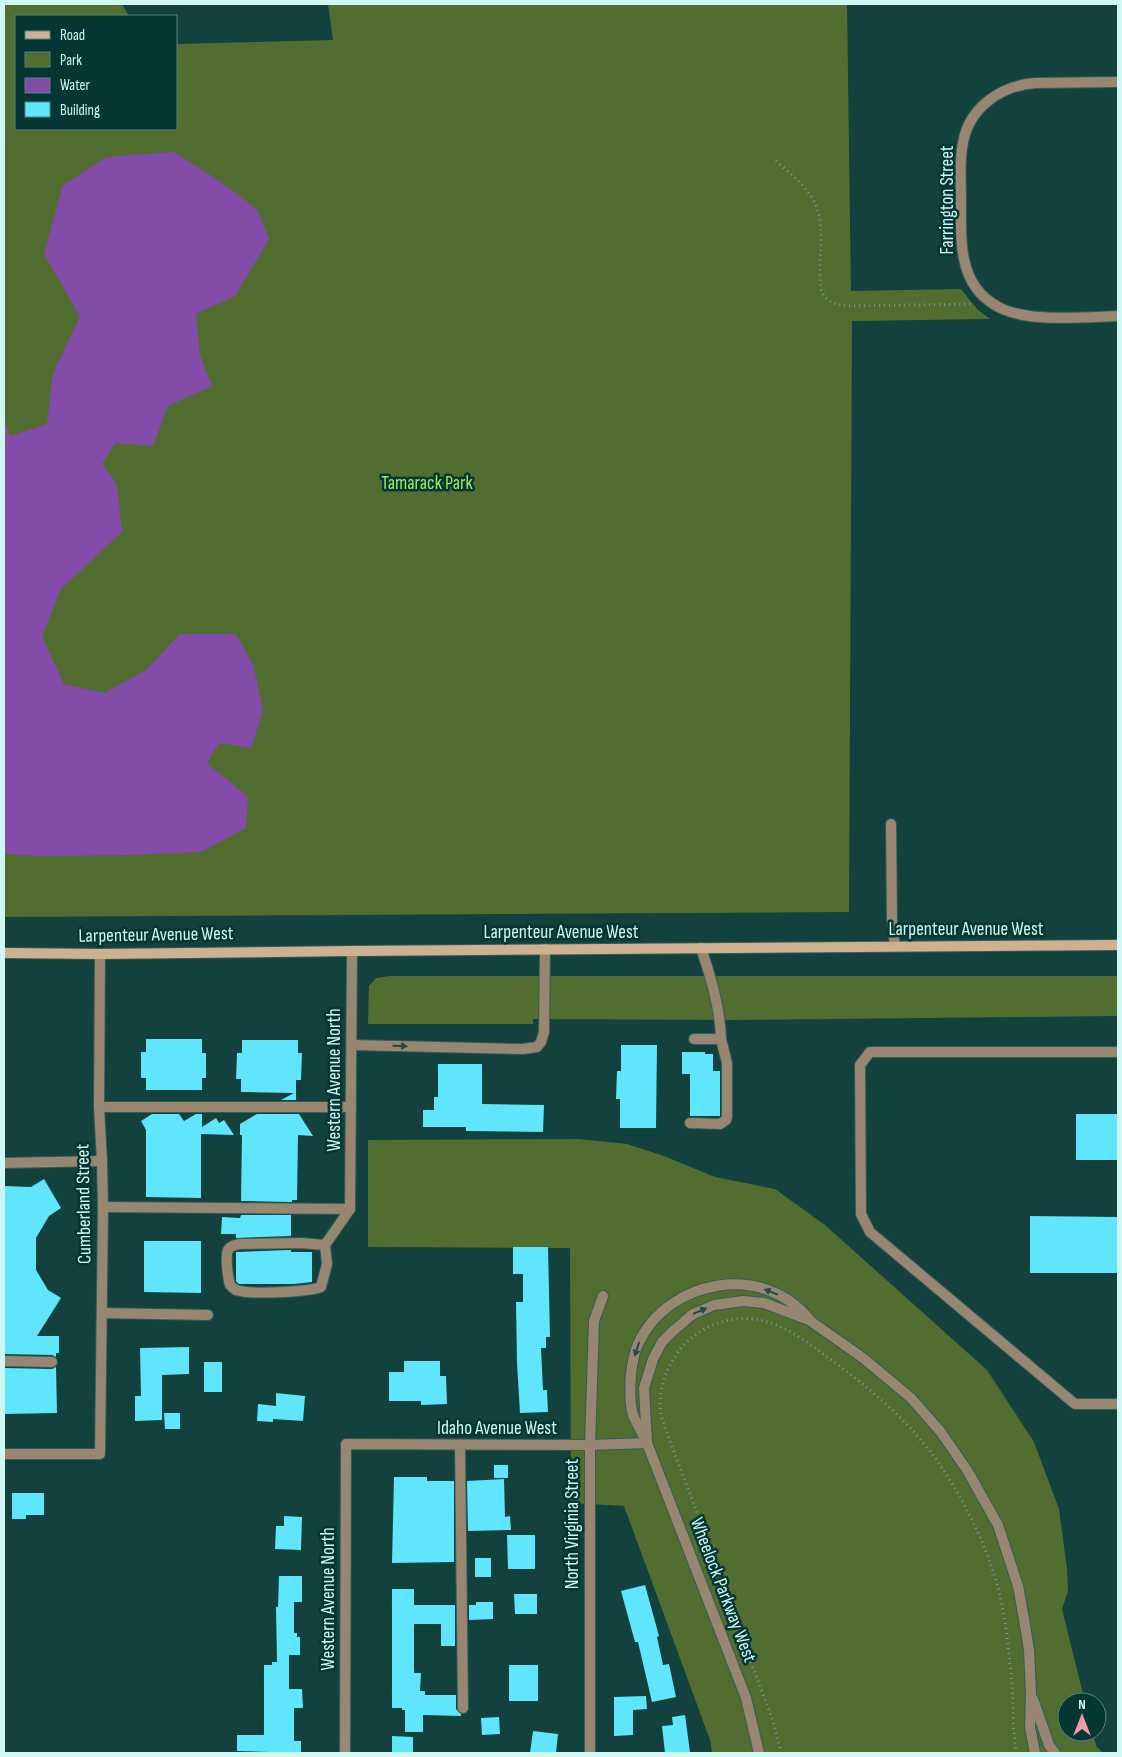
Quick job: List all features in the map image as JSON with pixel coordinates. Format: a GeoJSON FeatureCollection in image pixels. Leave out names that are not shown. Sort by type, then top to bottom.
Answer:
{"type":"FeatureCollection","features":[{"type":"Feature","properties":{"kind":"main road","name":"Larpenteur Avenue West"},"geometry":{"type":"LineString","coordinates":[[4,953],[100,954],[352,950],[1118,945]]}},
{"type":"Feature","properties":{"kind":"street","name":"Farrington Street"},"geometry":{"type":"LineString","coordinates":[[1118,82],[1036,83],[1008,88],[992,97],[980,108],[969,124],[963,141],[961,159],[962,257],[968,274],[977,289],[989,301],[1004,310],[1020,315],[1037,317],[1118,316]]}},
{"type":"Feature","properties":{"kind":"street"},"geometry":{"type":"LineString","coordinates":[[891,824],[892,911],[895,946]]}},
{"type":"Feature","properties":{"kind":"street"},"geometry":{"type":"LineString","coordinates":[[690,1123],[720,1124],[726,1120],[727,1116],[727,1063],[721,1039],[720,1016],[716,996],[701,948]]}},
{"type":"Feature","properties":{"kind":"street"},"geometry":{"type":"LineString","coordinates":[[352,1045],[532,1049],[537,1047],[541,1042],[544,1032],[545,949]]}},
{"type":"Feature","properties":{"kind":"street","name":"Western Avenue North"},"geometry":{"type":"LineString","coordinates":[[350,1210],[352,950]]}},
{"type":"Feature","properties":{"kind":"street","name":"Cumberland Street"},"geometry":{"type":"LineString","coordinates":[[4,1454],[100,1454],[103,1207],[99,1107],[100,954]]}},
{"type":"Feature","properties":{"kind":"street"},"geometry":{"type":"LineString","coordinates":[[694,1039],[721,1039]]}},
{"type":"Feature","properties":{"kind":"street"},"geometry":{"type":"LineString","coordinates":[[1118,1052],[870,1052],[860,1065],[861,1214],[870,1232],[1075,1404],[1118,1404]]}},
{"type":"Feature","properties":{"kind":"street"},"geometry":{"type":"LineString","coordinates":[[99,1107],[351,1107]]}},
{"type":"Feature","properties":{"kind":"street"},"geometry":{"type":"LineString","coordinates":[[4,1163],[102,1161]]}},
{"type":"Feature","properties":{"kind":"street"},"geometry":{"type":"LineString","coordinates":[[103,1207],[350,1210]]}},
{"type":"Feature","properties":{"kind":"street"},"geometry":{"type":"LineString","coordinates":[[325,1245],[301,1243],[239,1244],[232,1246],[228,1251],[228,1278],[230,1285],[237,1290],[259,1292],[312,1290],[321,1287],[327,1264],[325,1245],[350,1210]]}},
{"type":"Feature","properties":{"kind":"street","name":"Wheelock Parkway West"},"geometry":{"type":"LineString","coordinates":[[759,1753],[746,1698],[647,1442],[633,1415],[630,1389],[632,1366],[637,1345],[649,1326],[674,1303],[691,1293],[708,1287],[742,1284],[776,1293],[798,1306],[809,1320]]}},
{"type":"Feature","properties":{"kind":"street","name":"North Virginia Street"},"geometry":{"type":"LineString","coordinates":[[590,1753],[590,1445],[594,1321],[603,1296]]}},
{"type":"Feature","properties":{"kind":"street","name":"Wheelock Parkway West"},"geometry":{"type":"LineString","coordinates":[[647,1442],[644,1388],[653,1359],[662,1342],[692,1314],[714,1305],[743,1301],[764,1303],[809,1320],[863,1358],[911,1398],[940,1431],[967,1470],[998,1525],[1018,1586],[1029,1650],[1032,1694],[1030,1727],[1035,1753]]}},
{"type":"Feature","properties":{"kind":"street"},"geometry":{"type":"LineString","coordinates":[[102,1314],[208,1315]]}},
{"type":"Feature","properties":{"kind":"street"},"geometry":{"type":"LineString","coordinates":[[4,1361],[52,1362]]}},
{"type":"Feature","properties":{"kind":"street","name":"Idaho Avenue West"},"geometry":{"type":"LineString","coordinates":[[346,1444],[590,1445],[647,1442]]}},
{"type":"Feature","properties":{"kind":"street","name":"Western Avenue North"},"geometry":{"type":"LineString","coordinates":[[345,1753],[346,1444]]}},
{"type":"Feature","properties":{"kind":"street"},"geometry":{"type":"LineString","coordinates":[[460,1445],[463,1708]]}},
{"type":"Feature","properties":{"kind":"street","name":"Wheelock Parkway West"},"geometry":{"type":"LineString","coordinates":[[1032,1694],[1049,1745],[1055,1753]]}},
{"type":"Feature","properties":{"kind":"path"},"geometry":{"type":"LineString","coordinates":[[776,161],[798,180],[809,193],[818,210],[820,227],[820,290],[827,300],[835,304],[851,306],[971,305],[989,301]]}},
{"type":"Feature","properties":{"kind":"path"},"geometry":{"type":"LineString","coordinates":[[781,1753],[770,1713],[737,1625],[731,1602],[665,1428],[660,1408],[663,1381],[674,1356],[690,1338],[711,1325],[743,1318],[767,1322],[789,1331],[853,1376],[886,1404],[914,1433],[942,1468],[977,1530],[997,1584],[1003,1612],[1012,1686],[1017,1753]]}},
{"type":"Feature","properties":{"kind":"green space","name":"Tamarack Park"},"geometry":{"type":"Polygon","coordinates":[[[4,4],[122,4],[128,15],[15,15],[15,130],[178,130],[178,44],[333,40],[328,4],[847,4],[851,291],[961,289],[977,309],[990,319],[852,321],[849,912],[4,917],[4,4]]]}},
{"type":"Feature","properties":{"kind":"green space"},"geometry":{"type":"Polygon","coordinates":[[[390,976],[1118,976],[1118,1016],[731,1020],[533,1019],[533,1024],[368,1024],[369,986],[376,978],[390,976]]]}},
{"type":"Feature","properties":{"kind":"green space"},"geometry":{"type":"Polygon","coordinates":[[[579,1139],[627,1144],[664,1156],[715,1177],[775,1189],[825,1225],[987,1370],[1034,1442],[1059,1509],[1068,1591],[1062,1609],[1083,1692],[1057,1692],[1057,1742],[1095,1742],[1096,1746],[1103,1753],[712,1753],[710,1740],[624,1506],[571,1503],[570,1248],[368,1247],[368,1140],[579,1139]]]}},
{"type":"Feature","properties":{"kind":"water"},"geometry":{"type":"Polygon","coordinates":[[[174,152],[221,182],[257,209],[269,239],[235,296],[196,314],[200,355],[212,386],[168,406],[153,446],[115,443],[102,464],[117,484],[122,532],[61,589],[42,636],[64,684],[104,693],[146,670],[180,634],[236,634],[253,664],[263,711],[251,748],[219,743],[207,763],[248,797],[246,828],[201,852],[38,856],[4,854],[4,421],[10,436],[47,424],[53,373],[80,317],[44,254],[63,185],[107,157],[174,152]]]}},
{"type":"Feature","properties":{"kind":"building"},"geometry":{"type":"Polygon","coordinates":[[[146,1039],[202,1039],[202,1053],[206,1053],[206,1078],[202,1078],[202,1090],[146,1090],[146,1078],[141,1078],[141,1052],[146,1052],[146,1039]]]}},
{"type":"Feature","properties":{"kind":"building"},"geometry":{"type":"Polygon","coordinates":[[[242,1040],[298,1040],[298,1053],[302,1053],[301,1080],[296,1080],[296,1100],[281,1100],[294,1093],[241,1092],[241,1079],[236,1079],[237,1053],[242,1053],[242,1040]]]}},
{"type":"Feature","properties":{"kind":"building"},"geometry":{"type":"Polygon","coordinates":[[[621,1045],[657,1045],[656,1128],[620,1128],[620,1099],[616,1099],[617,1071],[621,1071],[621,1045]]]}},
{"type":"Feature","properties":{"kind":"building"},"geometry":{"type":"Polygon","coordinates":[[[682,1052],[713,1054],[713,1071],[720,1071],[720,1116],[690,1116],[690,1074],[682,1074],[682,1052]]]}},
{"type":"Feature","properties":{"kind":"building"},"geometry":{"type":"Polygon","coordinates":[[[438,1064],[482,1064],[482,1104],[544,1105],[543,1132],[466,1131],[466,1127],[423,1127],[423,1110],[434,1110],[434,1097],[438,1097],[438,1064]]]}},
{"type":"Feature","properties":{"kind":"building"},"geometry":{"type":"Polygon","coordinates":[[[152,1114],[179,1114],[184,1121],[196,1114],[202,1114],[202,1127],[216,1118],[219,1123],[224,1120],[234,1135],[201,1134],[201,1198],[146,1197],[146,1130],[141,1121],[152,1114]]]}},
{"type":"Feature","properties":{"kind":"building"},"geometry":{"type":"Polygon","coordinates":[[[257,1114],[299,1114],[313,1136],[298,1135],[297,1200],[292,1200],[292,1202],[241,1201],[242,1135],[240,1135],[240,1124],[257,1114]]]}},
{"type":"Feature","properties":{"kind":"building"},"geometry":{"type":"Polygon","coordinates":[[[1076,1114],[1118,1114],[1118,1160],[1076,1160],[1076,1114]]]}},
{"type":"Feature","properties":{"kind":"building"},"geometry":{"type":"Polygon","coordinates":[[[44,1179],[61,1208],[49,1216],[36,1238],[36,1270],[48,1290],[61,1298],[37,1336],[59,1336],[59,1353],[56,1353],[56,1357],[52,1355],[4,1354],[4,1186],[31,1187],[44,1179]]]}},
{"type":"Feature","properties":{"kind":"building"},"geometry":{"type":"Polygon","coordinates":[[[241,1215],[291,1215],[291,1236],[236,1238],[236,1234],[221,1234],[222,1217],[240,1218],[241,1215]]]}},
{"type":"Feature","properties":{"kind":"building"},"geometry":{"type":"Polygon","coordinates":[[[1030,1216],[1118,1217],[1118,1273],[1030,1273],[1030,1216]]]}},
{"type":"Feature","properties":{"kind":"building"},"geometry":{"type":"Polygon","coordinates":[[[144,1241],[201,1241],[201,1293],[144,1292],[144,1241]]]}},
{"type":"Feature","properties":{"kind":"building"},"geometry":{"type":"Polygon","coordinates":[[[513,1247],[548,1247],[550,1337],[546,1337],[546,1348],[541,1348],[543,1390],[547,1390],[548,1412],[520,1413],[516,1302],[523,1302],[523,1274],[513,1274],[513,1247]]]}},
{"type":"Feature","properties":{"kind":"building"},"geometry":{"type":"Polygon","coordinates":[[[291,1250],[291,1252],[312,1252],[312,1282],[294,1284],[239,1284],[236,1281],[236,1252],[291,1250]]]}},
{"type":"Feature","properties":{"kind":"building"},"geometry":{"type":"Polygon","coordinates":[[[189,1347],[189,1374],[162,1375],[162,1420],[135,1421],[135,1396],[141,1396],[140,1348],[189,1347]]]}},
{"type":"Feature","properties":{"kind":"building"},"geometry":{"type":"Polygon","coordinates":[[[404,1361],[440,1361],[440,1376],[446,1376],[447,1404],[421,1405],[421,1401],[389,1401],[389,1372],[404,1372],[404,1361]]]}},
{"type":"Feature","properties":{"kind":"building"},"geometry":{"type":"Polygon","coordinates":[[[204,1362],[222,1362],[222,1392],[204,1392],[204,1362]]]}},
{"type":"Feature","properties":{"kind":"building"},"geometry":{"type":"Polygon","coordinates":[[[56,1367],[57,1413],[4,1414],[4,1368],[52,1369],[56,1367]]]}},
{"type":"Feature","properties":{"kind":"building"},"geometry":{"type":"Polygon","coordinates":[[[276,1393],[305,1396],[303,1421],[273,1419],[273,1422],[257,1421],[258,1404],[276,1406],[276,1393]]]}},
{"type":"Feature","properties":{"kind":"building"},"geometry":{"type":"Polygon","coordinates":[[[164,1413],[180,1413],[180,1429],[165,1429],[164,1413]]]}},
{"type":"Feature","properties":{"kind":"building"},"geometry":{"type":"Polygon","coordinates":[[[494,1465],[508,1465],[508,1478],[494,1478],[494,1465]]]}},
{"type":"Feature","properties":{"kind":"building"},"geometry":{"type":"Polygon","coordinates":[[[394,1477],[427,1477],[427,1481],[454,1481],[454,1562],[392,1563],[394,1477]]]}},
{"type":"Feature","properties":{"kind":"building"},"geometry":{"type":"Polygon","coordinates":[[[504,1479],[505,1517],[510,1516],[511,1530],[468,1531],[467,1481],[504,1479]]]}},
{"type":"Feature","properties":{"kind":"building"},"geometry":{"type":"Polygon","coordinates":[[[12,1493],[44,1493],[44,1515],[26,1515],[26,1519],[12,1519],[12,1493]]]}},
{"type":"Feature","properties":{"kind":"building"},"geometry":{"type":"Polygon","coordinates":[[[284,1516],[302,1517],[301,1550],[275,1549],[276,1526],[284,1526],[284,1516]]]}},
{"type":"Feature","properties":{"kind":"building"},"geometry":{"type":"Polygon","coordinates":[[[507,1535],[535,1535],[535,1569],[508,1569],[507,1535]]]}},
{"type":"Feature","properties":{"kind":"building"},"geometry":{"type":"Polygon","coordinates":[[[475,1558],[491,1558],[491,1577],[475,1577],[475,1558]]]}},
{"type":"Feature","properties":{"kind":"building"},"geometry":{"type":"Polygon","coordinates":[[[279,1576],[302,1576],[302,1602],[294,1602],[294,1633],[297,1633],[297,1637],[300,1637],[300,1655],[289,1655],[289,1689],[302,1689],[303,1708],[294,1708],[294,1741],[301,1741],[301,1753],[237,1751],[237,1735],[264,1735],[264,1665],[272,1665],[272,1662],[277,1662],[276,1607],[278,1607],[279,1576]]]}},
{"type":"Feature","properties":{"kind":"building"},"geometry":{"type":"Polygon","coordinates":[[[645,1585],[659,1636],[657,1637],[663,1665],[669,1664],[676,1697],[652,1702],[638,1642],[635,1642],[621,1591],[645,1585]]]}},
{"type":"Feature","properties":{"kind":"building"},"geometry":{"type":"Polygon","coordinates":[[[392,1589],[414,1589],[414,1605],[455,1605],[455,1646],[441,1646],[441,1624],[414,1624],[414,1673],[421,1673],[420,1691],[425,1691],[425,1695],[456,1695],[456,1709],[461,1714],[461,1716],[423,1715],[423,1732],[405,1732],[405,1710],[402,1710],[402,1708],[392,1708],[392,1589]]]}},
{"type":"Feature","properties":{"kind":"building"},"geometry":{"type":"Polygon","coordinates":[[[514,1594],[537,1594],[537,1614],[515,1614],[514,1594]]]}},
{"type":"Feature","properties":{"kind":"building"},"geometry":{"type":"Polygon","coordinates":[[[476,1602],[493,1602],[493,1619],[469,1620],[469,1605],[476,1605],[476,1602]]]}},
{"type":"Feature","properties":{"kind":"building"},"geometry":{"type":"Polygon","coordinates":[[[509,1665],[538,1665],[538,1701],[509,1701],[509,1665]]]}},
{"type":"Feature","properties":{"kind":"building"},"geometry":{"type":"Polygon","coordinates":[[[646,1696],[647,1709],[633,1710],[633,1735],[614,1736],[614,1697],[646,1696]]]}},
{"type":"Feature","properties":{"kind":"building"},"geometry":{"type":"Polygon","coordinates":[[[685,1715],[690,1752],[665,1753],[662,1726],[673,1725],[672,1717],[685,1715]]]}},
{"type":"Feature","properties":{"kind":"building"},"geometry":{"type":"Polygon","coordinates":[[[499,1717],[500,1734],[482,1735],[481,1718],[499,1717]]]}},
{"type":"Feature","properties":{"kind":"building"},"geometry":{"type":"Polygon","coordinates":[[[533,1731],[558,1734],[556,1753],[530,1753],[533,1731]]]}},
{"type":"Feature","properties":{"kind":"building"},"geometry":{"type":"Polygon","coordinates":[[[392,1736],[413,1737],[413,1753],[392,1753],[392,1736]]]}}]}
